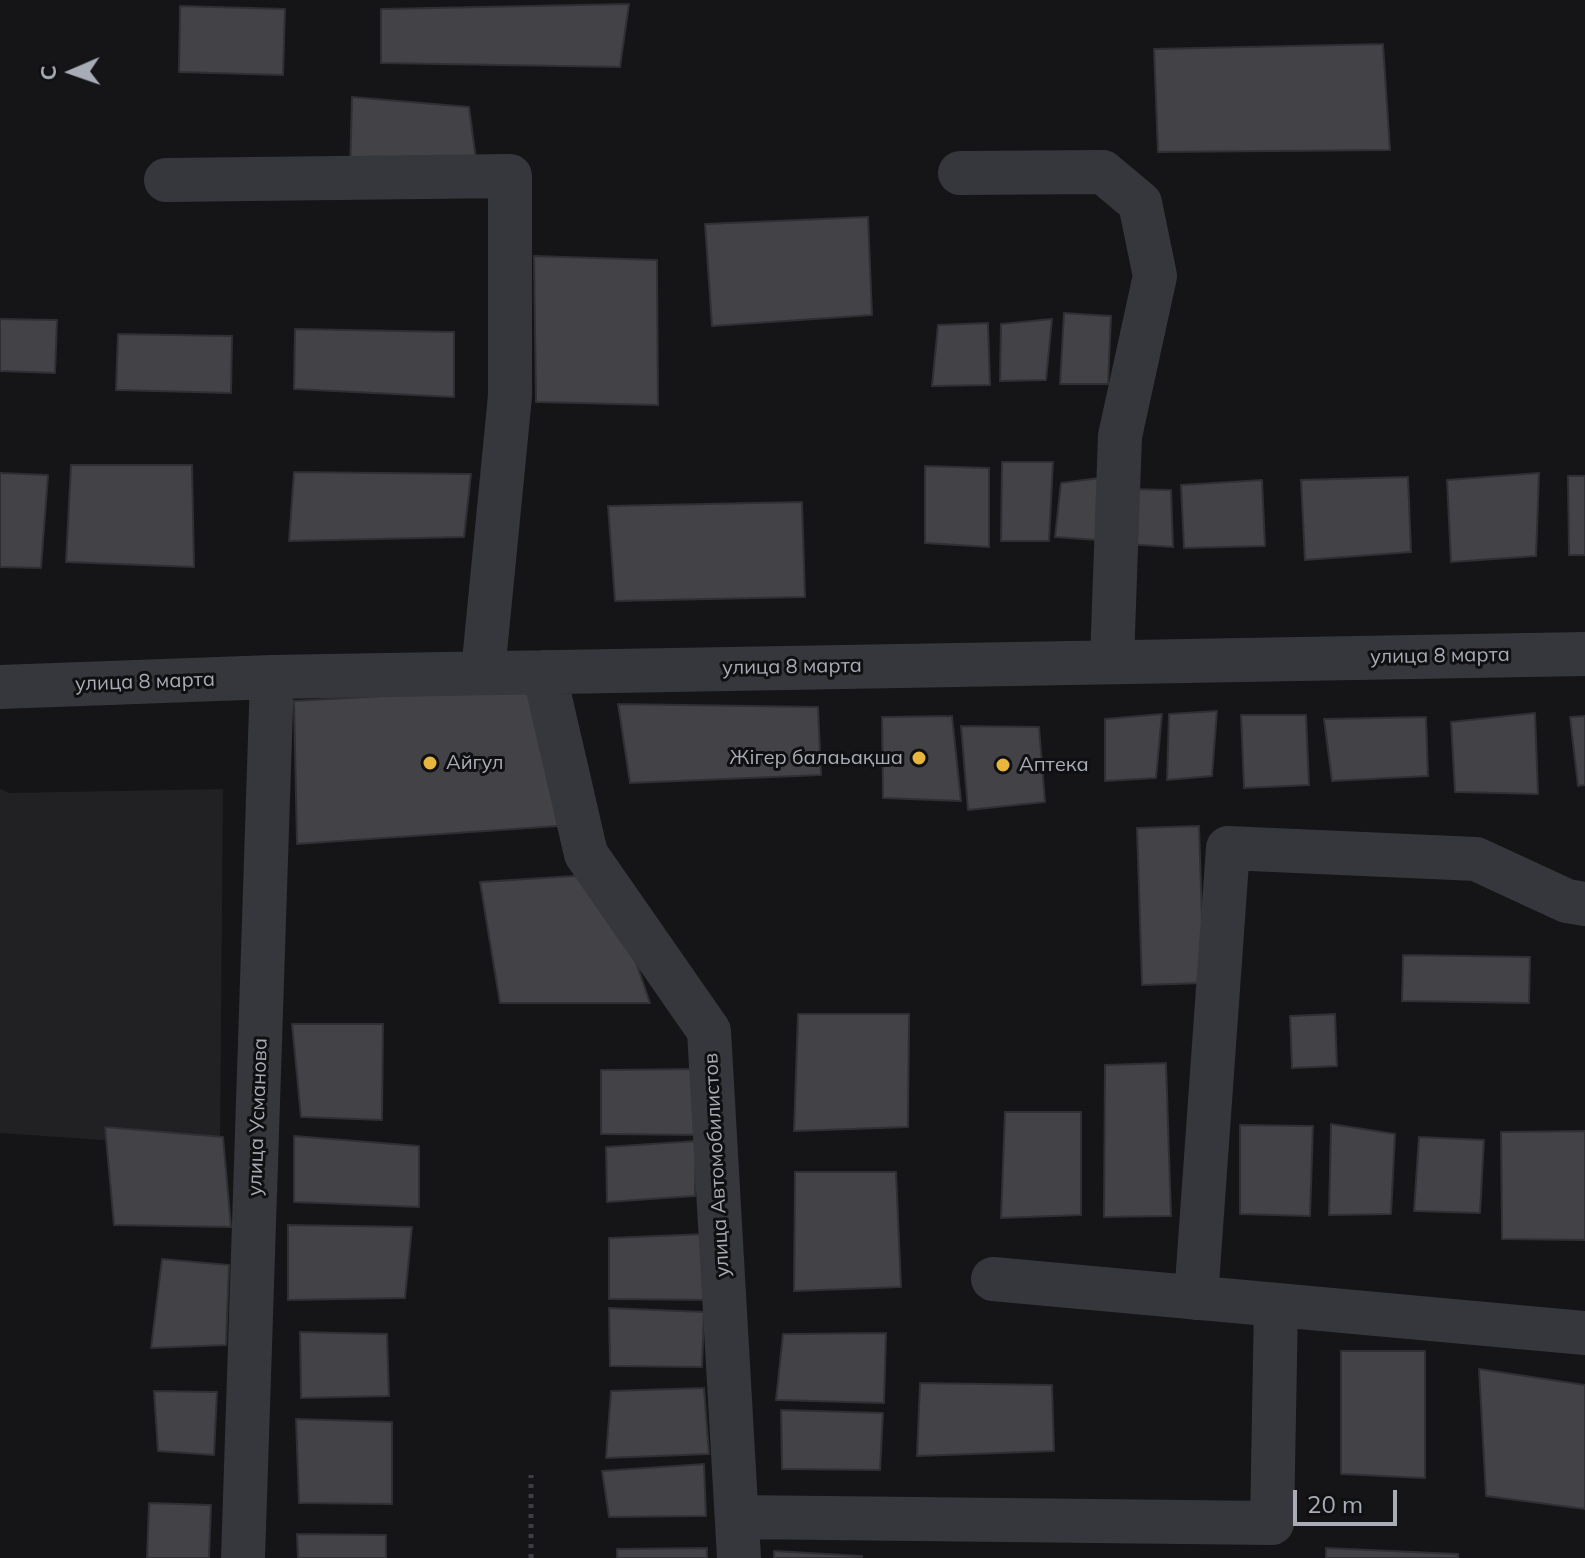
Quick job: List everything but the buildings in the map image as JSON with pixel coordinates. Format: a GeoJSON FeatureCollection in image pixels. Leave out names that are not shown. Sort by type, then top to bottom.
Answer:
{"type":"FeatureCollection","features":[{"type":"Feature","properties":{"kind":"street"},"geometry":{"type":"LineString","coordinates":[[960,173],[1103,172],[1140,203],[1155,276],[1120,436],[1112,661]]}},
{"type":"Feature","properties":{"kind":"street"},"geometry":{"type":"LineString","coordinates":[[166,180],[510,176],[510,396],[483,672]]}},
{"type":"Feature","properties":{"kind":"street","name":"улица 8 марта"},"geometry":{"type":"LineString","coordinates":[[0,687],[483,672],[1585,654]]}},
{"type":"Feature","properties":{"kind":"street","name":"улица Автомобилистов"},"geometry":{"type":"LineString","coordinates":[[544,672],[586,854],[709,1031],[738,1538]]}},
{"type":"Feature","properties":{"kind":"street","name":"улица Усманова"},"geometry":{"type":"LineString","coordinates":[[243,1558],[272,677]]}},
{"type":"Feature","properties":{"kind":"street"},"geometry":{"type":"LineString","coordinates":[[1196,1298],[1228,848],[1476,859],[1567,901],[1585,904]]}},
{"type":"Feature","properties":{"kind":"street"},"geometry":{"type":"LineString","coordinates":[[993,1279],[1585,1333]]}},
{"type":"Feature","properties":{"kind":"street"},"geometry":{"type":"LineString","coordinates":[[738,1538],[1272,1523],[1276,1305]]}},
{"type":"Feature","properties":{"kind":"path"},"geometry":{"type":"LineString","coordinates":[[531,1475],[531,1558]]}},
{"type":"Feature","properties":{"kind":"shaded area"},"geometry":{"type":"Polygon","coordinates":[[[0,789],[9,793],[223,789],[220,1148],[0,1133],[0,789]]]}},
{"type":"Feature","properties":{"kind":"place","name":"Жігер балаьақша"},"geometry":{"type":"Point","coordinates":[919,758]}},
{"type":"Feature","properties":{"kind":"place","name":"Айгул"},"geometry":{"type":"Point","coordinates":[430,763]}},
{"type":"Feature","properties":{"kind":"place","name":"Аптека"},"geometry":{"type":"Point","coordinates":[1003,765]}}]}
